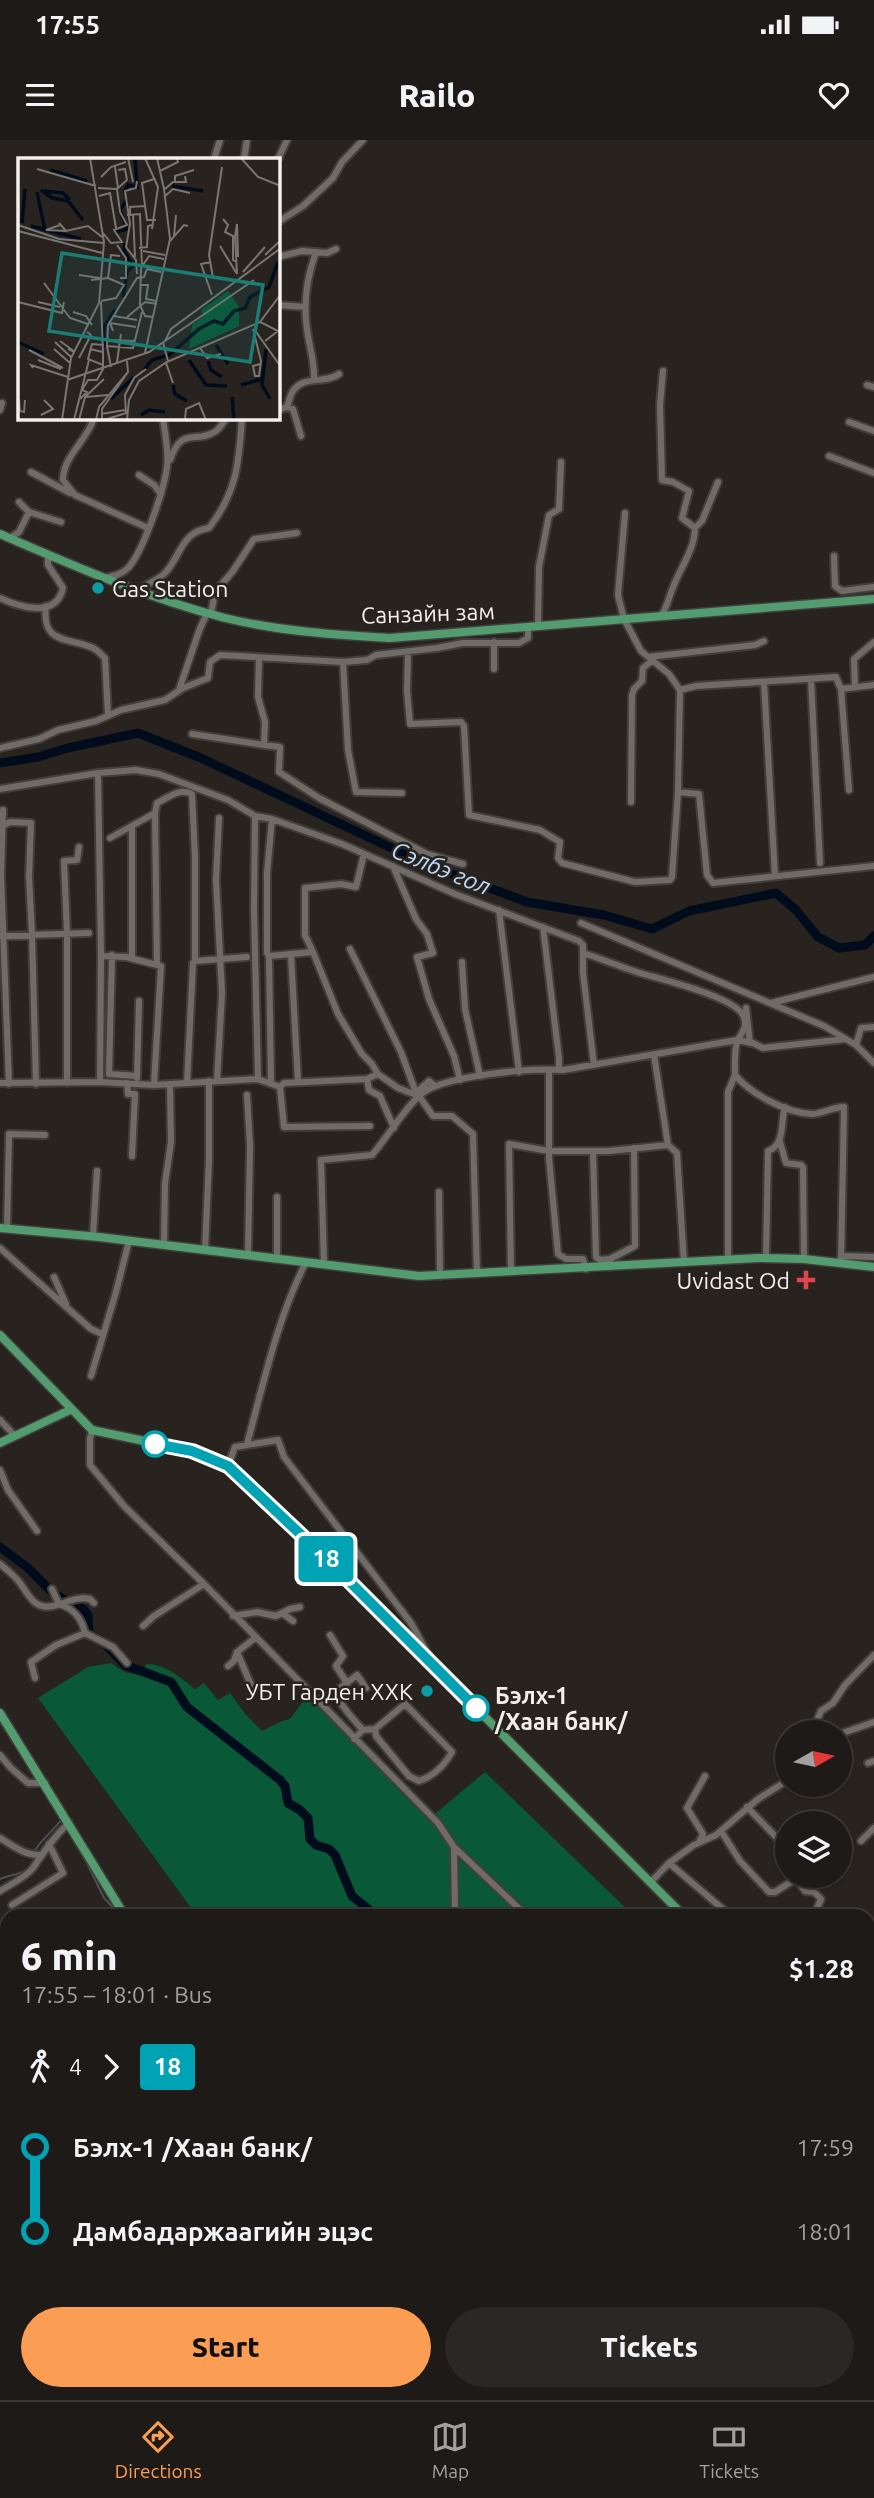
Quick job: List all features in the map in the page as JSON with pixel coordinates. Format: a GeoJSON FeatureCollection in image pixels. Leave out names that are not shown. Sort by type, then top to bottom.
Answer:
{"type":"FeatureCollection","features":[{"type":"Feature","properties":{"kind":"main road","name":"Санзайн зам"},"geometry":{"type":"LineString","coordinates":[[0,534],[102,578],[209,613],[302,631],[390,638],[874,600]]}},
{"type":"Feature","properties":{"kind":"main road"},"geometry":{"type":"LineString","coordinates":[[4,1228],[419,1276],[586,1269],[610,1263],[684,1263],[766,1258],[841,1259],[874,1267]]}},
{"type":"Feature","properties":{"kind":"main road"},"geometry":{"type":"LineString","coordinates":[[0,1335],[92,1430],[192,1451],[228,1466],[330,1562],[677,1909]]}},
{"type":"Feature","properties":{"kind":"main road"},"geometry":{"type":"LineString","coordinates":[[0,1443],[70,1410]]}},
{"type":"Feature","properties":{"kind":"main road"},"geometry":{"type":"LineString","coordinates":[[0,1713],[121,1909]]}},
{"type":"Feature","properties":{"kind":"street"},"geometry":{"type":"LineString","coordinates":[[214,158],[220,140]]}},
{"type":"Feature","properties":{"kind":"street"},"geometry":{"type":"LineString","coordinates":[[244,158],[247,140]]}},
{"type":"Feature","properties":{"kind":"street"},"geometry":{"type":"LineString","coordinates":[[278,158],[286,140]]}},
{"type":"Feature","properties":{"kind":"street"},"geometry":{"type":"LineString","coordinates":[[280,218],[303,206],[333,178],[342,162],[363,140]]}},
{"type":"Feature","properties":{"kind":"street"},"geometry":{"type":"LineString","coordinates":[[280,256],[302,251],[327,253],[336,250]]}},
{"type":"Feature","properties":{"kind":"street"},"geometry":{"type":"LineString","coordinates":[[314,379],[315,368],[306,328],[305,289],[316,252]]}},
{"type":"Feature","properties":{"kind":"street"},"geometry":{"type":"LineString","coordinates":[[280,305],[305,307]]}},
{"type":"Feature","properties":{"kind":"street"},"geometry":{"type":"LineString","coordinates":[[663,371],[660,405],[662,480],[674,482],[689,491],[682,518],[695,528]]}},
{"type":"Feature","properties":{"kind":"street"},"geometry":{"type":"LineString","coordinates":[[287,407],[293,390],[314,379],[334,378],[339,374]]}},
{"type":"Feature","properties":{"kind":"street"},"geometry":{"type":"LineString","coordinates":[[280,409],[287,407],[293,409],[301,436]]}},
{"type":"Feature","properties":{"kind":"street"},"geometry":{"type":"LineString","coordinates":[[75,495],[63,480],[63,472],[67,461],[89,433],[93,420]]}},
{"type":"Feature","properties":{"kind":"street"},"geometry":{"type":"LineString","coordinates":[[163,420],[168,449],[167,468]]}},
{"type":"Feature","properties":{"kind":"street"},"geometry":{"type":"LineString","coordinates":[[216,420],[219,426]]}},
{"type":"Feature","properties":{"kind":"street"},"geometry":{"type":"LineString","coordinates":[[102,578],[121,575],[130,567],[161,494],[174,449],[187,438],[216,431],[225,420]]}},
{"type":"Feature","properties":{"kind":"street"},"geometry":{"type":"LineString","coordinates":[[137,591],[165,573],[197,530],[209,528],[222,512],[236,479],[242,420]]}},
{"type":"Feature","properties":{"kind":"street"},"geometry":{"type":"LineString","coordinates":[[849,422],[874,431]]}},
{"type":"Feature","properties":{"kind":"street"},"geometry":{"type":"LineString","coordinates":[[829,456],[874,473]]}},
{"type":"Feature","properties":{"kind":"street"},"geometry":{"type":"LineString","coordinates":[[538,626],[539,567],[549,515],[559,509],[561,462]]}},
{"type":"Feature","properties":{"kind":"street"},"geometry":{"type":"LineString","coordinates":[[31,472],[148,528]]}},
{"type":"Feature","properties":{"kind":"street"},"geometry":{"type":"LineString","coordinates":[[139,475],[161,494]]}},
{"type":"Feature","properties":{"kind":"street"},"geometry":{"type":"LineString","coordinates":[[661,616],[668,606],[672,588],[695,538],[695,528],[702,521],[718,482]]}},
{"type":"Feature","properties":{"kind":"street"},"geometry":{"type":"LineString","coordinates":[[19,502],[29,512],[61,522]]}},
{"type":"Feature","properties":{"kind":"street"},"geometry":{"type":"LineString","coordinates":[[10,538],[19,532],[29,512]]}},
{"type":"Feature","properties":{"kind":"street"},"geometry":{"type":"LineString","coordinates":[[408,652],[410,724],[461,722],[464,726],[468,813],[540,830],[557,839],[561,845],[559,861],[562,863],[635,882],[670,880],[678,792],[680,690],[669,674],[641,651],[624,619],[618,595],[625,513]]}},
{"type":"Feature","properties":{"kind":"street"},"geometry":{"type":"LineString","coordinates":[[178,691],[215,592],[254,539],[297,533]]}},
{"type":"Feature","properties":{"kind":"street"},"geometry":{"type":"LineString","coordinates":[[0,597],[18,607],[41,609],[61,594],[63,588],[48,565],[48,555]]}},
{"type":"Feature","properties":{"kind":"street"},"geometry":{"type":"LineString","coordinates":[[834,556],[835,586],[842,591],[874,587]]}},
{"type":"Feature","properties":{"kind":"street"},"geometry":{"type":"LineString","coordinates":[[46,606],[44,618],[47,626],[60,640],[93,648],[105,658],[108,715]]}},
{"type":"Feature","properties":{"kind":"street"},"geometry":{"type":"LineString","coordinates":[[0,748],[39,739],[58,730],[96,721],[108,715],[165,701],[178,691],[208,678],[211,662],[214,657],[220,655],[343,662],[367,660],[376,655],[463,643],[519,643],[527,640],[528,627]]}},
{"type":"Feature","properties":{"kind":"street"},"geometry":{"type":"LineString","coordinates":[[631,802],[632,695],[642,681],[643,668],[651,659],[755,645],[764,641]]}},
{"type":"Feature","properties":{"kind":"street"},"geometry":{"type":"LineString","coordinates":[[494,642],[494,669]]}},
{"type":"Feature","properties":{"kind":"street"},"geometry":{"type":"LineString","coordinates":[[855,687],[854,659],[874,642]]}},
{"type":"Feature","properties":{"kind":"street"},"geometry":{"type":"LineString","coordinates":[[259,658],[258,697],[265,722],[264,745]]}},
{"type":"Feature","properties":{"kind":"street"},"geometry":{"type":"LineString","coordinates":[[343,662],[348,750],[356,792],[402,793]]}},
{"type":"Feature","properties":{"kind":"street"},"geometry":{"type":"LineString","coordinates":[[680,690],[696,686],[836,677],[841,689],[849,790]]}},
{"type":"Feature","properties":{"kind":"street"},"geometry":{"type":"LineString","coordinates":[[811,679],[820,863]]}},
{"type":"Feature","properties":{"kind":"street"},"geometry":{"type":"LineString","coordinates":[[764,682],[775,876]]}},
{"type":"Feature","properties":{"kind":"street"},"geometry":{"type":"LineString","coordinates":[[841,689],[874,686]]}},
{"type":"Feature","properties":{"kind":"street"},"geometry":{"type":"LineString","coordinates":[[192,734],[280,747],[279,772],[319,798],[427,854],[464,864]]}},
{"type":"Feature","properties":{"kind":"street"},"geometry":{"type":"LineString","coordinates":[[0,789],[98,773],[136,770],[159,774],[228,800],[255,816],[272,819],[364,854],[579,941],[583,946],[583,973],[594,1065]]}},
{"type":"Feature","properties":{"kind":"street"},"geometry":{"type":"LineString","coordinates":[[98,773],[100,1083]]}},
{"type":"Feature","properties":{"kind":"street"},"geometry":{"type":"LineString","coordinates":[[157,965],[155,813],[158,803],[180,791],[187,791],[192,794],[195,857],[195,961],[187,1083]]}},
{"type":"Feature","properties":{"kind":"street"},"geometry":{"type":"LineString","coordinates":[[678,792],[699,794],[707,875],[710,882],[732,882],[874,866]]}},
{"type":"Feature","properties":{"kind":"street"},"geometry":{"type":"LineString","coordinates":[[3,810],[1,936],[9,1084]]}},
{"type":"Feature","properties":{"kind":"street"},"geometry":{"type":"LineString","coordinates":[[110,838],[155,813]]}},
{"type":"Feature","properties":{"kind":"street"},"geometry":{"type":"LineString","coordinates":[[255,816],[258,1079]]}},
{"type":"Feature","properties":{"kind":"street"},"geometry":{"type":"LineString","coordinates":[[205,1250],[213,1081],[222,993],[216,880],[219,818]]}},
{"type":"Feature","properties":{"kind":"street"},"geometry":{"type":"LineString","coordinates":[[271,1083],[267,873],[272,819]]}},
{"type":"Feature","properties":{"kind":"street"},"geometry":{"type":"LineString","coordinates":[[4,825],[10,822],[31,823],[29,877],[36,1084]]}},
{"type":"Feature","properties":{"kind":"street"},"geometry":{"type":"LineString","coordinates":[[132,827],[132,958]]}},
{"type":"Feature","properties":{"kind":"street"},"geometry":{"type":"LineString","coordinates":[[67,1083],[64,861],[77,860],[79,847]]}},
{"type":"Feature","properties":{"kind":"street"},"geometry":{"type":"LineString","coordinates":[[364,854],[356,887],[341,884],[305,888],[305,935],[350,1037],[378,1074],[398,1088],[418,1094]]}},
{"type":"Feature","properties":{"kind":"street"},"geometry":{"type":"LineString","coordinates":[[393,866],[432,948],[433,953],[417,957],[429,999],[454,1056],[460,1080]]}},
{"type":"Feature","properties":{"kind":"street"},"geometry":{"type":"LineString","coordinates":[[499,910],[519,1072]]}},
{"type":"Feature","properties":{"kind":"street"},"geometry":{"type":"LineString","coordinates":[[581,923],[824,1026],[856,1045],[874,1063]]}},
{"type":"Feature","properties":{"kind":"street"},"geometry":{"type":"LineString","coordinates":[[543,927],[559,1070]]}},
{"type":"Feature","properties":{"kind":"street"},"geometry":{"type":"LineString","coordinates":[[1,936],[89,933]]}},
{"type":"Feature","properties":{"kind":"street"},"geometry":{"type":"LineString","coordinates":[[350,949],[401,1052],[418,1094],[433,1116],[452,1115],[473,1134],[477,1274]]}},
{"type":"Feature","properties":{"kind":"street"},"geometry":{"type":"LineString","coordinates":[[269,956],[313,952]]}},
{"type":"Feature","properties":{"kind":"street"},"geometry":{"type":"LineString","coordinates":[[583,953],[699,990],[731,1005],[740,1010],[744,1018],[744,1042]]}},
{"type":"Feature","properties":{"kind":"street"},"geometry":{"type":"LineString","coordinates":[[112,955],[109,1074],[155,1085],[258,1079],[280,1087]]}},
{"type":"Feature","properties":{"kind":"street"},"geometry":{"type":"LineString","coordinates":[[291,955],[298,1082]]}},
{"type":"Feature","properties":{"kind":"street"},"geometry":{"type":"LineString","coordinates":[[101,956],[132,958],[162,969],[155,1085]]}},
{"type":"Feature","properties":{"kind":"street"},"geometry":{"type":"LineString","coordinates":[[195,961],[247,957]]}},
{"type":"Feature","properties":{"kind":"street"},"geometry":{"type":"LineString","coordinates":[[462,962],[465,1009],[480,1076]]}},
{"type":"Feature","properties":{"kind":"street"},"geometry":{"type":"LineString","coordinates":[[256,977],[270,976]]}},
{"type":"Feature","properties":{"kind":"street"},"geometry":{"type":"LineString","coordinates":[[769,1004],[874,977]]}},
{"type":"Feature","properties":{"kind":"street"},"geometry":{"type":"LineString","coordinates":[[136,1079],[139,1001]]}},
{"type":"Feature","properties":{"kind":"street"},"geometry":{"type":"LineString","coordinates":[[728,1260],[728,1092],[744,1042],[746,1008]]}},
{"type":"Feature","properties":{"kind":"street"},"geometry":{"type":"LineString","coordinates":[[856,1045],[861,1028],[874,1027]]}},
{"type":"Feature","properties":{"kind":"street"},"geometry":{"type":"LineString","coordinates":[[324,1265],[321,1160],[372,1155],[429,1081],[434,1085],[480,1076],[559,1070],[744,1042],[763,1048],[846,1039]]}},
{"type":"Feature","properties":{"kind":"street"},"geometry":{"type":"LineString","coordinates":[[654,1055],[668,1145],[677,1153],[684,1263]]}},
{"type":"Feature","properties":{"kind":"street"},"geometry":{"type":"LineString","coordinates":[[549,1069],[549,1151],[558,1254],[566,1259],[583,1259],[586,1269]]}},
{"type":"Feature","properties":{"kind":"street"},"geometry":{"type":"LineString","coordinates":[[280,1087],[284,1083],[367,1079],[378,1074]]}},
{"type":"Feature","properties":{"kind":"street"},"geometry":{"type":"LineString","coordinates":[[735,1075],[748,1090],[785,1107],[813,1114],[833,1107],[844,1107],[841,1259],[874,1257]]}},
{"type":"Feature","properties":{"kind":"street"},"geometry":{"type":"LineString","coordinates":[[0,1083],[127,1083],[136,1079]]}},
{"type":"Feature","properties":{"kind":"street"},"geometry":{"type":"LineString","coordinates":[[367,1079],[369,1090],[380,1096],[394,1128]]}},
{"type":"Feature","properties":{"kind":"street"},"geometry":{"type":"LineString","coordinates":[[127,1083],[128,1094],[135,1094],[132,1156]]}},
{"type":"Feature","properties":{"kind":"street"},"geometry":{"type":"LineString","coordinates":[[164,1245],[165,1183],[171,1142],[170,1084]]}},
{"type":"Feature","properties":{"kind":"street"},"geometry":{"type":"LineString","coordinates":[[280,1087],[284,1127],[370,1126]]}},
{"type":"Feature","properties":{"kind":"street"},"geometry":{"type":"LineString","coordinates":[[247,1095],[250,1146],[248,1255]]}},
{"type":"Feature","properties":{"kind":"street"},"geometry":{"type":"LineString","coordinates":[[785,1107],[781,1119],[780,1142],[786,1163],[801,1164],[803,1167],[804,1259]]}},
{"type":"Feature","properties":{"kind":"street"},"geometry":{"type":"LineString","coordinates":[[4,1228],[9,1134],[45,1135]]}},
{"type":"Feature","properties":{"kind":"street"},"geometry":{"type":"LineString","coordinates":[[766,1258],[768,1151],[776,1148],[780,1142]]}},
{"type":"Feature","properties":{"kind":"street"},"geometry":{"type":"LineString","coordinates":[[511,1272],[509,1144],[549,1151],[593,1151],[668,1145]]}},
{"type":"Feature","properties":{"kind":"street"},"geometry":{"type":"LineString","coordinates":[[593,1151],[596,1257],[610,1263],[635,1246],[634,1148]]}},
{"type":"Feature","properties":{"kind":"street"},"geometry":{"type":"LineString","coordinates":[[93,1237],[97,1171]]}},
{"type":"Feature","properties":{"kind":"street"},"geometry":{"type":"LineString","coordinates":[[439,1192],[440,1276]]}},
{"type":"Feature","properties":{"kind":"street"},"geometry":{"type":"LineString","coordinates":[[277,1197],[277,1259]]}},
{"type":"Feature","properties":{"kind":"street"},"geometry":{"type":"LineString","coordinates":[[91,1376],[129,1241]]}},
{"type":"Feature","properties":{"kind":"street"},"geometry":{"type":"LineString","coordinates":[[0,1248],[91,1329],[102,1334]]}},
{"type":"Feature","properties":{"kind":"street"},"geometry":{"type":"LineString","coordinates":[[247,1444],[279,1327],[306,1262]]}},
{"type":"Feature","properties":{"kind":"street"},"geometry":{"type":"LineString","coordinates":[[54,1277],[67,1306]]}},
{"type":"Feature","properties":{"kind":"street"},"geometry":{"type":"LineString","coordinates":[[0,1420],[15,1436]]}},
{"type":"Feature","properties":{"kind":"street"},"geometry":{"type":"LineString","coordinates":[[92,1430],[90,1465],[124,1506],[438,1823],[454,1847],[520,1909]]}},
{"type":"Feature","properties":{"kind":"street"},"geometry":{"type":"LineString","coordinates":[[228,1466],[235,1447],[278,1440],[284,1457],[411,1623],[436,1667]]}},
{"type":"Feature","properties":{"kind":"street"},"geometry":{"type":"LineString","coordinates":[[0,1470],[9,1490],[37,1531]]}},
{"type":"Feature","properties":{"kind":"street"},"geometry":{"type":"LineString","coordinates":[[0,1564],[33,1602],[44,1606],[83,1597],[94,1603]]}},
{"type":"Feature","properties":{"kind":"street"},"geometry":{"type":"LineString","coordinates":[[143,1626],[204,1584]]}},
{"type":"Feature","properties":{"kind":"street"},"geometry":{"type":"LineString","coordinates":[[52,1589],[79,1618],[85,1633],[113,1647],[127,1662]]}},
{"type":"Feature","properties":{"kind":"street"},"geometry":{"type":"LineString","coordinates":[[233,1616],[257,1612],[276,1616],[300,1607]]}},
{"type":"Feature","properties":{"kind":"street"},"geometry":{"type":"LineString","coordinates":[[282,1613],[293,1620]]}},
{"type":"Feature","properties":{"kind":"street"},"geometry":{"type":"LineString","coordinates":[[35,1678],[32,1662],[38,1656],[85,1633]]}},
{"type":"Feature","properties":{"kind":"street"},"geometry":{"type":"LineString","coordinates":[[330,1635],[343,1656],[336,1666],[347,1683]]}},
{"type":"Feature","properties":{"kind":"street"},"geometry":{"type":"LineString","coordinates":[[228,1666],[234,1661],[237,1652],[255,1637]]}},
{"type":"Feature","properties":{"kind":"street"},"geometry":{"type":"LineString","coordinates":[[237,1652],[251,1685],[263,1690]]}},
{"type":"Feature","properties":{"kind":"street"},"geometry":{"type":"LineString","coordinates":[[818,1720],[821,1712],[833,1703],[845,1685],[874,1655]]}},
{"type":"Feature","properties":{"kind":"street"},"geometry":{"type":"LineString","coordinates":[[363,1730],[337,1699],[335,1692],[357,1675],[366,1688]]}},
{"type":"Feature","properties":{"kind":"street"},"geometry":{"type":"LineString","coordinates":[[354,1739],[363,1730],[375,1729],[405,1704],[452,1752],[440,1769],[429,1778],[418,1782],[408,1776],[376,1736],[375,1729]]}},
{"type":"Feature","properties":{"kind":"street"},"geometry":{"type":"LineString","coordinates":[[852,1730],[874,1722]]}},
{"type":"Feature","properties":{"kind":"street"},"geometry":{"type":"LineString","coordinates":[[0,1755],[11,1769],[28,1783],[45,1783]]}},
{"type":"Feature","properties":{"kind":"street"},"geometry":{"type":"LineString","coordinates":[[698,1844],[703,1835],[687,1808],[705,1776]]}},
{"type":"Feature","properties":{"kind":"street"},"geometry":{"type":"LineString","coordinates":[[650,1883],[669,1863],[720,1831],[747,1807],[775,1789]]}},
{"type":"Feature","properties":{"kind":"street"},"geometry":{"type":"LineString","coordinates":[[747,1807],[775,1836]]}},
{"type":"Feature","properties":{"kind":"street"},"geometry":{"type":"LineString","coordinates":[[0,1891],[32,1869],[40,1855],[69,1823]]}},
{"type":"Feature","properties":{"kind":"street"},"geometry":{"type":"LineString","coordinates":[[861,1841],[874,1828]]}},
{"type":"Feature","properties":{"kind":"street"},"geometry":{"type":"LineString","coordinates":[[720,1831],[740,1861],[769,1892],[775,1892],[794,1880],[797,1881],[805,1891],[814,1892],[821,1899],[817,1909]]}},
{"type":"Feature","properties":{"kind":"street"},"geometry":{"type":"LineString","coordinates":[[0,1838],[25,1853],[40,1855]]}},
{"type":"Feature","properties":{"kind":"street"},"geometry":{"type":"LineString","coordinates":[[12,1905],[63,1873],[49,1844]]}},
{"type":"Feature","properties":{"kind":"street"},"geometry":{"type":"LineString","coordinates":[[454,1847],[455,1909]]}},
{"type":"Feature","properties":{"kind":"street"},"geometry":{"type":"LineString","coordinates":[[669,1863],[723,1909]]}},
{"type":"Feature","properties":{"kind":"green space"},"geometry":{"type":"Polygon","coordinates":[[[111,1663],[124,1672],[139,1675],[147,1664],[160,1666],[195,1689],[204,1683],[218,1700],[230,1693],[262,1731],[290,1719],[311,1691],[430,1818],[485,1772],[627,1909],[192,1909],[38,1698],[88,1667],[111,1663]]]}},
{"type":"Feature","properties":{"kind":"waterway","name":"Сэлбэ гол"},"geometry":{"type":"LineString","coordinates":[[0,763],[38,757],[138,733],[201,758],[423,863],[527,902],[604,915],[652,929],[689,911],[776,893],[796,910],[818,937],[839,948],[865,945],[874,936]]}},
{"type":"Feature","properties":{"kind":"waterway"},"geometry":{"type":"LineString","coordinates":[[0,1547],[28,1568],[54,1594],[83,1609],[88,1615],[89,1634],[101,1640],[125,1665],[171,1682],[187,1707],[280,1780],[285,1786],[288,1803],[308,1818],[310,1839],[335,1855],[352,1896],[368,1909]]}},
{"type":"Feature","properties":{"kind":"waterway"},"geometry":{"type":"LineString","coordinates":[[0,1722],[23,1758]]}},
{"type":"Feature","properties":{"kind":"waterway"},"geometry":{"type":"LineString","coordinates":[[34,1852],[61,1820]]}},
{"type":"Feature","properties":{"kind":"waterway"},"geometry":{"type":"LineString","coordinates":[[80,1849],[104,1898],[114,1909]]}},
{"type":"Feature","properties":{"kind":"waterway"},"geometry":{"type":"LineString","coordinates":[[0,1879],[28,1869]]}},
{"type":"Feature","properties":{"kind":"bus line","name":"18"},"geometry":{"type":"LineString","coordinates":[[155,1444],[209,1456],[228,1466],[330,1562],[476,1708]]}},
{"type":"Feature","properties":{"kind":"place","name":"Gas Station"},"geometry":{"type":"Point","coordinates":[98,588]}},
{"type":"Feature","properties":{"kind":"place","name":"Uvidast Od"},"geometry":{"type":"Point","coordinates":[806,1280]}},
{"type":"Feature","properties":{"kind":"place","name":"УБТ Гарден ХХК"},"geometry":{"type":"Point","coordinates":[427,1691]}},
{"type":"Feature","properties":{"kind":"place","name":"Бэлх-1 /Хаан банк/"},"geometry":{"type":"Point","coordinates":[476,1708]}}]}
